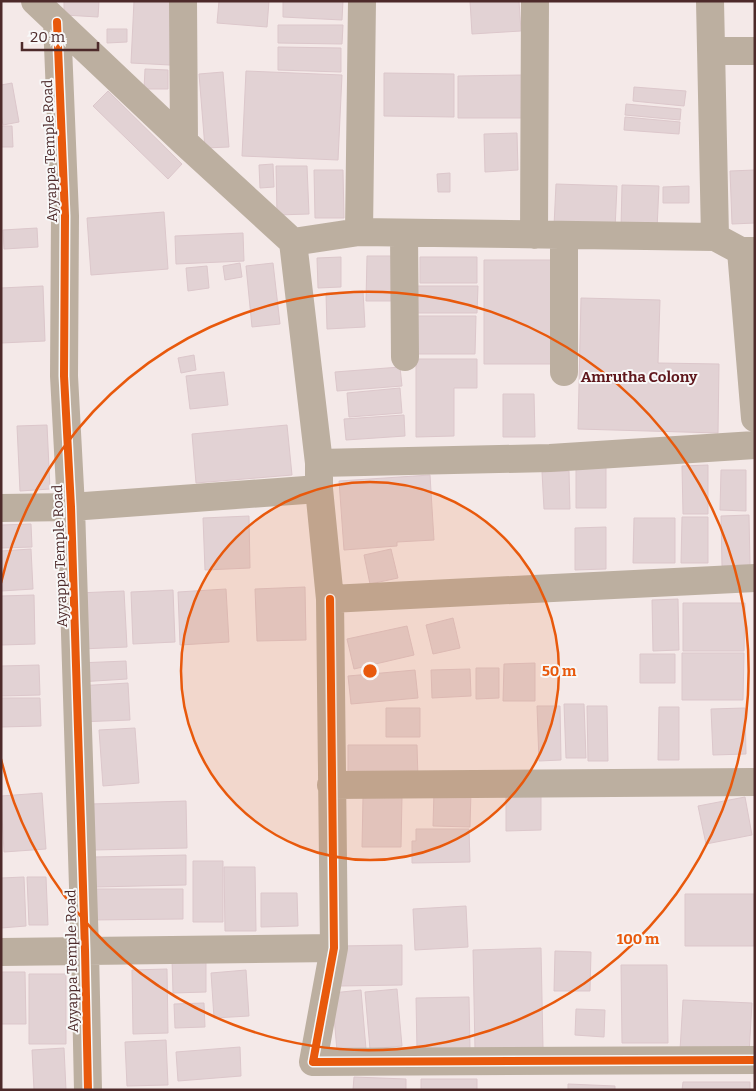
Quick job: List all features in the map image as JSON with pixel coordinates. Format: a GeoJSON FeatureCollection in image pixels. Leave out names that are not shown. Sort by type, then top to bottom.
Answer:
{"type":"FeatureCollection","features":[{"type":"Feature","properties":{"kind":"street"},"geometry":{"type":"LineString","coordinates":[[35,1],[293,242],[319,476],[330,599],[334,948],[313,1062],[755,1060]]}},
{"type":"Feature","properties":{"kind":"street"},"geometry":{"type":"LineString","coordinates":[[183,1],[184,142]]}},
{"type":"Feature","properties":{"kind":"street"},"geometry":{"type":"LineString","coordinates":[[359,232],[362,1]]}},
{"type":"Feature","properties":{"kind":"street"},"geometry":{"type":"LineString","coordinates":[[534,1],[534,235]]}},
{"type":"Feature","properties":{"kind":"street"},"geometry":{"type":"LineString","coordinates":[[710,1],[714,237]]}},
{"type":"Feature","properties":{"kind":"street","name":"Ayyappa Temple Road"},"geometry":{"type":"LineString","coordinates":[[57,22],[65,216],[64,376],[71,507],[88,1090]]}},
{"type":"Feature","properties":{"kind":"street"},"geometry":{"type":"LineString","coordinates":[[711,51],[755,51]]}},
{"type":"Feature","properties":{"kind":"street"},"geometry":{"type":"LineString","coordinates":[[293,242],[359,232],[714,237],[748,251],[755,418]]}},
{"type":"Feature","properties":{"kind":"street"},"geometry":{"type":"LineString","coordinates":[[404,233],[405,357]]}},
{"type":"Feature","properties":{"kind":"street"},"geometry":{"type":"LineString","coordinates":[[564,236],[564,372]]}},
{"type":"Feature","properties":{"kind":"street"},"geometry":{"type":"LineString","coordinates":[[1,508],[71,507],[319,476],[550,458],[755,446]]}},
{"type":"Feature","properties":{"kind":"street"},"geometry":{"type":"LineString","coordinates":[[330,599],[755,578]]}},
{"type":"Feature","properties":{"kind":"street"},"geometry":{"type":"LineString","coordinates":[[332,785],[755,782]]}},
{"type":"Feature","properties":{"kind":"street"},"geometry":{"type":"LineString","coordinates":[[1,952],[334,948]]}},
{"type":"Feature","properties":{"kind":"building"},"geometry":{"type":"Polygon","coordinates":[[[64,1],[99,1],[98,17],[64,15],[64,1]]]}},
{"type":"Feature","properties":{"kind":"building"},"geometry":{"type":"Polygon","coordinates":[[[134,1],[173,1],[170,65],[131,63],[134,1]]]}},
{"type":"Feature","properties":{"kind":"building"},"geometry":{"type":"Polygon","coordinates":[[[219,1],[269,1],[267,27],[217,23],[219,1]]]}},
{"type":"Feature","properties":{"kind":"building"},"geometry":{"type":"Polygon","coordinates":[[[283,1],[343,1],[342,20],[283,17],[283,1]]]}},
{"type":"Feature","properties":{"kind":"building"},"geometry":{"type":"Polygon","coordinates":[[[470,1],[519,1],[521,31],[472,34],[470,1]]]}},
{"type":"Feature","properties":{"kind":"building"},"geometry":{"type":"Polygon","coordinates":[[[278,25],[343,25],[342,44],[278,43],[278,25]]]}},
{"type":"Feature","properties":{"kind":"building"},"geometry":{"type":"Polygon","coordinates":[[[107,29],[127,29],[127,42],[107,43],[107,29]]]}},
{"type":"Feature","properties":{"kind":"building"},"geometry":{"type":"Polygon","coordinates":[[[278,47],[341,48],[341,72],[278,70],[278,47]]]}},
{"type":"Feature","properties":{"kind":"building"},"geometry":{"type":"Polygon","coordinates":[[[145,69],[168,70],[168,89],[144,89],[145,69]]]}},
{"type":"Feature","properties":{"kind":"building"},"geometry":{"type":"Polygon","coordinates":[[[246,71],[342,75],[338,160],[242,156],[246,71]]]}},
{"type":"Feature","properties":{"kind":"building"},"geometry":{"type":"Polygon","coordinates":[[[223,72],[229,147],[205,148],[199,74],[223,72]]]}},
{"type":"Feature","properties":{"kind":"building"},"geometry":{"type":"Polygon","coordinates":[[[384,73],[454,74],[454,117],[384,116],[384,73]]]}},
{"type":"Feature","properties":{"kind":"building"},"geometry":{"type":"Polygon","coordinates":[[[523,75],[523,118],[458,118],[458,76],[523,75]]]}},
{"type":"Feature","properties":{"kind":"building"},"geometry":{"type":"Polygon","coordinates":[[[12,83],[19,122],[3,125],[1,85],[12,83]]]}},
{"type":"Feature","properties":{"kind":"building"},"geometry":{"type":"Polygon","coordinates":[[[634,87],[686,91],[684,106],[633,101],[634,87]]]}},
{"type":"Feature","properties":{"kind":"building"},"geometry":{"type":"Polygon","coordinates":[[[108,91],[182,164],[168,179],[93,106],[108,91]]]}},
{"type":"Feature","properties":{"kind":"building"},"geometry":{"type":"Polygon","coordinates":[[[626,104],[681,109],[680,120],[625,115],[626,104]]]}},
{"type":"Feature","properties":{"kind":"building"},"geometry":{"type":"Polygon","coordinates":[[[625,117],[680,122],[679,134],[624,130],[625,117]]]}},
{"type":"Feature","properties":{"kind":"building"},"geometry":{"type":"Polygon","coordinates":[[[1,126],[12,126],[13,147],[1,147],[1,126]]]}},
{"type":"Feature","properties":{"kind":"building"},"geometry":{"type":"Polygon","coordinates":[[[517,133],[518,170],[485,172],[484,134],[517,133]]]}},
{"type":"Feature","properties":{"kind":"building"},"geometry":{"type":"Polygon","coordinates":[[[273,164],[274,187],[260,188],[259,165],[273,164]]]}},
{"type":"Feature","properties":{"kind":"building"},"geometry":{"type":"Polygon","coordinates":[[[276,166],[307,166],[309,214],[277,215],[276,166]]]}},
{"type":"Feature","properties":{"kind":"building"},"geometry":{"type":"Polygon","coordinates":[[[314,170],[343,170],[344,218],[315,218],[314,170]]]}},
{"type":"Feature","properties":{"kind":"building"},"geometry":{"type":"Polygon","coordinates":[[[755,170],[755,223],[732,224],[730,171],[755,170]]]}},
{"type":"Feature","properties":{"kind":"building"},"geometry":{"type":"Polygon","coordinates":[[[450,173],[450,192],[438,192],[437,174],[450,173]]]}},
{"type":"Feature","properties":{"kind":"building"},"geometry":{"type":"Polygon","coordinates":[[[556,184],[617,186],[615,229],[554,226],[556,184]]]}},
{"type":"Feature","properties":{"kind":"building"},"geometry":{"type":"Polygon","coordinates":[[[622,185],[659,186],[657,229],[621,228],[622,185]]]}},
{"type":"Feature","properties":{"kind":"building"},"geometry":{"type":"Polygon","coordinates":[[[689,186],[689,203],[663,203],[663,187],[689,186]]]}},
{"type":"Feature","properties":{"kind":"building"},"geometry":{"type":"Polygon","coordinates":[[[164,212],[168,269],[91,275],[87,218],[164,212]]]}},
{"type":"Feature","properties":{"kind":"building"},"geometry":{"type":"Polygon","coordinates":[[[37,228],[38,247],[4,249],[3,230],[37,228]]]}},
{"type":"Feature","properties":{"kind":"building"},"geometry":{"type":"Polygon","coordinates":[[[243,233],[244,261],[176,264],[175,236],[243,233]]]}},
{"type":"Feature","properties":{"kind":"building"},"geometry":{"type":"Polygon","coordinates":[[[367,256],[392,256],[391,301],[366,301],[367,256]]]}},
{"type":"Feature","properties":{"kind":"building"},"geometry":{"type":"Polygon","coordinates":[[[341,257],[341,287],[318,288],[317,258],[341,257]]]}},
{"type":"Feature","properties":{"kind":"building"},"geometry":{"type":"Polygon","coordinates":[[[420,257],[477,257],[477,283],[420,283],[420,257]]]}},
{"type":"Feature","properties":{"kind":"building"},"geometry":{"type":"Polygon","coordinates":[[[484,260],[552,260],[552,364],[484,364],[484,260]]]}},
{"type":"Feature","properties":{"kind":"building"},"geometry":{"type":"Polygon","coordinates":[[[240,263],[242,277],[225,280],[223,266],[240,263]]]}},
{"type":"Feature","properties":{"kind":"building"},"geometry":{"type":"Polygon","coordinates":[[[273,263],[280,324],[252,327],[246,266],[273,263]]]}},
{"type":"Feature","properties":{"kind":"building"},"geometry":{"type":"Polygon","coordinates":[[[207,266],[209,288],[188,291],[186,268],[207,266]]]}},
{"type":"Feature","properties":{"kind":"building"},"geometry":{"type":"Polygon","coordinates":[[[43,286],[45,341],[1,343],[1,288],[43,286]]]}},
{"type":"Feature","properties":{"kind":"building"},"geometry":{"type":"Polygon","coordinates":[[[416,286],[478,286],[477,313],[416,313],[416,286]]]}},
{"type":"Feature","properties":{"kind":"building"},"geometry":{"type":"Polygon","coordinates":[[[363,291],[365,327],[327,329],[326,293],[363,291]]]}},
{"type":"Feature","properties":{"kind":"building"},"geometry":{"type":"Polygon","coordinates":[[[581,298],[660,300],[658,363],[719,364],[718,433],[578,429],[581,298]]]}},
{"type":"Feature","properties":{"kind":"building"},"geometry":{"type":"Polygon","coordinates":[[[412,316],[476,316],[475,354],[412,354],[412,316]]]}},
{"type":"Feature","properties":{"kind":"building"},"geometry":{"type":"Polygon","coordinates":[[[194,355],[196,370],[181,373],[178,358],[194,355]]]}},
{"type":"Feature","properties":{"kind":"building"},"geometry":{"type":"Polygon","coordinates":[[[416,359],[477,359],[477,388],[454,388],[454,436],[416,437],[416,359]]]}},
{"type":"Feature","properties":{"kind":"building"},"geometry":{"type":"Polygon","coordinates":[[[400,367],[402,386],[337,391],[335,372],[400,367]]]}},
{"type":"Feature","properties":{"kind":"building"},"geometry":{"type":"Polygon","coordinates":[[[224,372],[228,405],[190,409],[186,376],[224,372]]]}},
{"type":"Feature","properties":{"kind":"building"},"geometry":{"type":"Polygon","coordinates":[[[400,388],[402,413],[349,417],[347,393],[400,388]]]}},
{"type":"Feature","properties":{"kind":"building"},"geometry":{"type":"Polygon","coordinates":[[[503,394],[534,394],[535,437],[503,437],[503,394]]]}},
{"type":"Feature","properties":{"kind":"building"},"geometry":{"type":"Polygon","coordinates":[[[404,415],[405,436],[346,440],[344,419],[404,415]]]}},
{"type":"Feature","properties":{"kind":"building"},"geometry":{"type":"Polygon","coordinates":[[[47,425],[50,489],[20,491],[17,426],[47,425]]]}},
{"type":"Feature","properties":{"kind":"building"},"geometry":{"type":"Polygon","coordinates":[[[287,425],[292,475],[196,483],[192,434],[287,425]]]}},
{"type":"Feature","properties":{"kind":"building"},"geometry":{"type":"Polygon","coordinates":[[[576,462],[606,462],[606,508],[576,508],[576,462]]]}},
{"type":"Feature","properties":{"kind":"building"},"geometry":{"type":"Polygon","coordinates":[[[708,465],[708,514],[683,514],[682,466],[708,465]]]}},
{"type":"Feature","properties":{"kind":"building"},"geometry":{"type":"Polygon","coordinates":[[[721,470],[746,470],[746,511],[720,510],[721,470]]]}},
{"type":"Feature","properties":{"kind":"building"},"geometry":{"type":"Polygon","coordinates":[[[569,471],[570,509],[544,509],[542,472],[569,471]]]}},
{"type":"Feature","properties":{"kind":"building"},"geometry":{"type":"Polygon","coordinates":[[[430,475],[434,540],[397,542],[397,546],[344,550],[339,481],[430,475]]]}},
{"type":"Feature","properties":{"kind":"building"},"geometry":{"type":"Polygon","coordinates":[[[749,515],[750,565],[722,566],[721,516],[749,515]]]}},
{"type":"Feature","properties":{"kind":"building"},"geometry":{"type":"Polygon","coordinates":[[[249,516],[250,568],[205,570],[203,518],[249,516]]]}},
{"type":"Feature","properties":{"kind":"building"},"geometry":{"type":"Polygon","coordinates":[[[682,517],[708,517],[708,563],[681,563],[682,517]]]}},
{"type":"Feature","properties":{"kind":"building"},"geometry":{"type":"Polygon","coordinates":[[[634,518],[675,518],[675,563],[633,563],[634,518]]]}},
{"type":"Feature","properties":{"kind":"building"},"geometry":{"type":"Polygon","coordinates":[[[31,524],[32,547],[1,548],[1,525],[31,524]]]}},
{"type":"Feature","properties":{"kind":"building"},"geometry":{"type":"Polygon","coordinates":[[[606,527],[606,569],[575,570],[575,528],[606,527]]]}},
{"type":"Feature","properties":{"kind":"building"},"geometry":{"type":"Polygon","coordinates":[[[31,549],[33,589],[1,591],[1,551],[31,549]]]}},
{"type":"Feature","properties":{"kind":"building"},"geometry":{"type":"Polygon","coordinates":[[[391,549],[398,578],[370,584],[364,555],[391,549]]]}},
{"type":"Feature","properties":{"kind":"building"},"geometry":{"type":"Polygon","coordinates":[[[305,587],[306,640],[257,641],[255,589],[305,587]]]}},
{"type":"Feature","properties":{"kind":"building"},"geometry":{"type":"Polygon","coordinates":[[[226,589],[229,642],[180,645],[178,592],[226,589]]]}},
{"type":"Feature","properties":{"kind":"building"},"geometry":{"type":"Polygon","coordinates":[[[173,590],[175,642],[133,644],[131,592],[173,590]]]}},
{"type":"Feature","properties":{"kind":"building"},"geometry":{"type":"Polygon","coordinates":[[[124,591],[127,647],[81,649],[78,593],[124,591]]]}},
{"type":"Feature","properties":{"kind":"building"},"geometry":{"type":"Polygon","coordinates":[[[34,595],[35,644],[1,645],[1,596],[34,595]]]}},
{"type":"Feature","properties":{"kind":"building"},"geometry":{"type":"Polygon","coordinates":[[[678,599],[679,650],[653,651],[652,600],[678,599]]]}},
{"type":"Feature","properties":{"kind":"building"},"geometry":{"type":"Polygon","coordinates":[[[683,603],[745,603],[744,651],[683,651],[683,603]]]}},
{"type":"Feature","properties":{"kind":"building"},"geometry":{"type":"Polygon","coordinates":[[[453,618],[460,648],[433,654],[426,625],[453,618]]]}},
{"type":"Feature","properties":{"kind":"building"},"geometry":{"type":"Polygon","coordinates":[[[407,626],[414,655],[354,669],[347,639],[407,626]]]}},
{"type":"Feature","properties":{"kind":"building"},"geometry":{"type":"Polygon","coordinates":[[[682,653],[744,653],[743,700],[682,700],[682,653]]]}},
{"type":"Feature","properties":{"kind":"building"},"geometry":{"type":"Polygon","coordinates":[[[640,654],[675,654],[675,683],[640,683],[640,654]]]}},
{"type":"Feature","properties":{"kind":"building"},"geometry":{"type":"Polygon","coordinates":[[[126,661],[127,679],[79,682],[78,663],[126,661]]]}},
{"type":"Feature","properties":{"kind":"building"},"geometry":{"type":"Polygon","coordinates":[[[535,663],[535,701],[503,701],[504,664],[535,663]]]}},
{"type":"Feature","properties":{"kind":"building"},"geometry":{"type":"Polygon","coordinates":[[[39,665],[40,695],[1,696],[1,666],[39,665]]]}},
{"type":"Feature","properties":{"kind":"building"},"geometry":{"type":"Polygon","coordinates":[[[476,668],[499,668],[499,698],[476,699],[476,668]]]}},
{"type":"Feature","properties":{"kind":"building"},"geometry":{"type":"Polygon","coordinates":[[[470,669],[471,696],[432,698],[431,670],[470,669]]]}},
{"type":"Feature","properties":{"kind":"building"},"geometry":{"type":"Polygon","coordinates":[[[415,670],[418,698],[351,704],[348,676],[415,670]]]}},
{"type":"Feature","properties":{"kind":"building"},"geometry":{"type":"Polygon","coordinates":[[[128,683],[130,720],[78,722],[77,686],[128,683]]]}},
{"type":"Feature","properties":{"kind":"building"},"geometry":{"type":"Polygon","coordinates":[[[1,698],[40,698],[41,726],[1,727],[1,698]]]}},
{"type":"Feature","properties":{"kind":"building"},"geometry":{"type":"Polygon","coordinates":[[[564,704],[584,704],[586,758],[566,758],[564,704]]]}},
{"type":"Feature","properties":{"kind":"building"},"geometry":{"type":"Polygon","coordinates":[[[537,706],[560,706],[561,760],[539,761],[537,706]]]}},
{"type":"Feature","properties":{"kind":"building"},"geometry":{"type":"Polygon","coordinates":[[[587,706],[607,706],[608,761],[588,761],[587,706]]]}},
{"type":"Feature","properties":{"kind":"building"},"geometry":{"type":"Polygon","coordinates":[[[659,707],[679,707],[679,760],[658,760],[659,707]]]}},
{"type":"Feature","properties":{"kind":"building"},"geometry":{"type":"Polygon","coordinates":[[[386,708],[420,708],[420,737],[386,737],[386,708]]]}},
{"type":"Feature","properties":{"kind":"building"},"geometry":{"type":"Polygon","coordinates":[[[745,708],[746,754],[713,755],[711,709],[745,708]]]}},
{"type":"Feature","properties":{"kind":"building"},"geometry":{"type":"Polygon","coordinates":[[[135,728],[139,783],[103,786],[99,730],[135,728]]]}},
{"type":"Feature","properties":{"kind":"building"},"geometry":{"type":"Polygon","coordinates":[[[348,745],[417,745],[418,778],[348,778],[348,745]]]}},
{"type":"Feature","properties":{"kind":"building"},"geometry":{"type":"Polygon","coordinates":[[[434,791],[471,791],[470,827],[433,826],[434,791]]]}},
{"type":"Feature","properties":{"kind":"building"},"geometry":{"type":"Polygon","coordinates":[[[42,793],[46,849],[4,852],[1,796],[42,793]]]}},
{"type":"Feature","properties":{"kind":"building"},"geometry":{"type":"Polygon","coordinates":[[[541,793],[541,830],[506,831],[506,794],[541,793]]]}},
{"type":"Feature","properties":{"kind":"building"},"geometry":{"type":"Polygon","coordinates":[[[363,797],[402,797],[401,847],[362,847],[363,797]]]}},
{"type":"Feature","properties":{"kind":"building"},"geometry":{"type":"Polygon","coordinates":[[[745,797],[752,835],[706,844],[698,806],[745,797]]]}},
{"type":"Feature","properties":{"kind":"building"},"geometry":{"type":"Polygon","coordinates":[[[186,801],[187,848],[93,850],[91,804],[186,801]]]}},
{"type":"Feature","properties":{"kind":"building"},"geometry":{"type":"Polygon","coordinates":[[[416,829],[469,829],[470,862],[412,863],[412,841],[416,841],[416,829]]]}},
{"type":"Feature","properties":{"kind":"building"},"geometry":{"type":"Polygon","coordinates":[[[186,855],[186,885],[94,887],[93,857],[186,855]]]}},
{"type":"Feature","properties":{"kind":"building"},"geometry":{"type":"Polygon","coordinates":[[[193,861],[223,861],[223,922],[193,922],[193,861]]]}},
{"type":"Feature","properties":{"kind":"building"},"geometry":{"type":"Polygon","coordinates":[[[224,867],[255,867],[256,931],[225,931],[224,867]]]}},
{"type":"Feature","properties":{"kind":"building"},"geometry":{"type":"Polygon","coordinates":[[[24,877],[26,926],[1,928],[1,878],[24,877]]]}},
{"type":"Feature","properties":{"kind":"building"},"geometry":{"type":"Polygon","coordinates":[[[27,877],[46,877],[48,925],[29,925],[27,877]]]}},
{"type":"Feature","properties":{"kind":"building"},"geometry":{"type":"Polygon","coordinates":[[[90,889],[183,889],[183,919],[90,920],[90,889]]]}},
{"type":"Feature","properties":{"kind":"building"},"geometry":{"type":"Polygon","coordinates":[[[261,893],[297,893],[298,926],[261,927],[261,893]]]}},
{"type":"Feature","properties":{"kind":"building"},"geometry":{"type":"Polygon","coordinates":[[[685,894],[754,894],[754,946],[685,946],[685,894]]]}},
{"type":"Feature","properties":{"kind":"building"},"geometry":{"type":"Polygon","coordinates":[[[466,906],[468,947],[415,950],[413,909],[466,906]]]}},
{"type":"Feature","properties":{"kind":"building"},"geometry":{"type":"Polygon","coordinates":[[[402,945],[402,985],[340,986],[339,946],[402,945]]]}},
{"type":"Feature","properties":{"kind":"building"},"geometry":{"type":"Polygon","coordinates":[[[541,948],[543,1048],[475,1050],[473,950],[541,948]]]}},
{"type":"Feature","properties":{"kind":"building"},"geometry":{"type":"Polygon","coordinates":[[[555,951],[591,952],[590,991],[554,991],[555,951]]]}},
{"type":"Feature","properties":{"kind":"building"},"geometry":{"type":"Polygon","coordinates":[[[206,958],[206,992],[173,993],[172,959],[206,958]]]}},
{"type":"Feature","properties":{"kind":"building"},"geometry":{"type":"Polygon","coordinates":[[[621,965],[667,965],[668,1043],[622,1043],[621,965]]]}},
{"type":"Feature","properties":{"kind":"building"},"geometry":{"type":"Polygon","coordinates":[[[167,969],[168,1033],[133,1034],[132,970],[167,969]]]}},
{"type":"Feature","properties":{"kind":"building"},"geometry":{"type":"Polygon","coordinates":[[[246,970],[249,1016],[214,1018],[211,973],[246,970]]]}},
{"type":"Feature","properties":{"kind":"building"},"geometry":{"type":"Polygon","coordinates":[[[1,972],[25,972],[26,1024],[1,1024],[1,972]]]}},
{"type":"Feature","properties":{"kind":"building"},"geometry":{"type":"Polygon","coordinates":[[[29,974],[66,974],[66,1044],[29,1044],[29,974]]]}},
{"type":"Feature","properties":{"kind":"building"},"geometry":{"type":"Polygon","coordinates":[[[397,989],[402,1046],[370,1049],[365,992],[397,989]]]}},
{"type":"Feature","properties":{"kind":"building"},"geometry":{"type":"Polygon","coordinates":[[[361,990],[366,1049],[337,1051],[332,993],[361,990]]]}},
{"type":"Feature","properties":{"kind":"building"},"geometry":{"type":"Polygon","coordinates":[[[469,997],[470,1049],[417,1050],[416,998],[469,997]]]}},
{"type":"Feature","properties":{"kind":"building"},"geometry":{"type":"Polygon","coordinates":[[[683,1000],[752,1003],[749,1054],[680,1050],[683,1000]]]}},
{"type":"Feature","properties":{"kind":"building"},"geometry":{"type":"Polygon","coordinates":[[[204,1003],[205,1027],[175,1028],[174,1004],[204,1003]]]}},
{"type":"Feature","properties":{"kind":"building"},"geometry":{"type":"Polygon","coordinates":[[[576,1009],[605,1010],[604,1037],[575,1035],[576,1009]]]}},
{"type":"Feature","properties":{"kind":"building"},"geometry":{"type":"Polygon","coordinates":[[[166,1040],[168,1085],[127,1086],[125,1042],[166,1040]]]}},
{"type":"Feature","properties":{"kind":"building"},"geometry":{"type":"Polygon","coordinates":[[[240,1047],[241,1076],[178,1081],[176,1052],[240,1047]]]}},
{"type":"Feature","properties":{"kind":"building"},"geometry":{"type":"Polygon","coordinates":[[[64,1048],[66,1090],[34,1090],[32,1050],[64,1048]]]}},
{"type":"Feature","properties":{"kind":"building"},"geometry":{"type":"Polygon","coordinates":[[[354,1077],[406,1079],[406,1090],[353,1090],[354,1077]]]}},
{"type":"Feature","properties":{"kind":"building"},"geometry":{"type":"Polygon","coordinates":[[[421,1079],[477,1079],[477,1090],[421,1090],[421,1079]]]}},
{"type":"Feature","properties":{"kind":"building"},"geometry":{"type":"Polygon","coordinates":[[[683,1082],[750,1082],[750,1090],[682,1090],[683,1082]]]}},
{"type":"Feature","properties":{"kind":"building"},"geometry":{"type":"Polygon","coordinates":[[[568,1084],[615,1086],[615,1090],[568,1090],[568,1084]]]}},
{"type":"Feature","properties":{"kind":"cycle path"},"geometry":{"type":"LineString","coordinates":[[57,22],[65,216],[64,376],[71,507],[88,1090]]}},
{"type":"Feature","properties":{"kind":"cycle path"},"geometry":{"type":"LineString","coordinates":[[330,599],[334,948],[313,1062],[755,1060]]}},
{"type":"Feature","properties":{"kind":"district","name":"Amrutha Colony"},"geometry":{"type":"Point","coordinates":[639,377]}}]}
